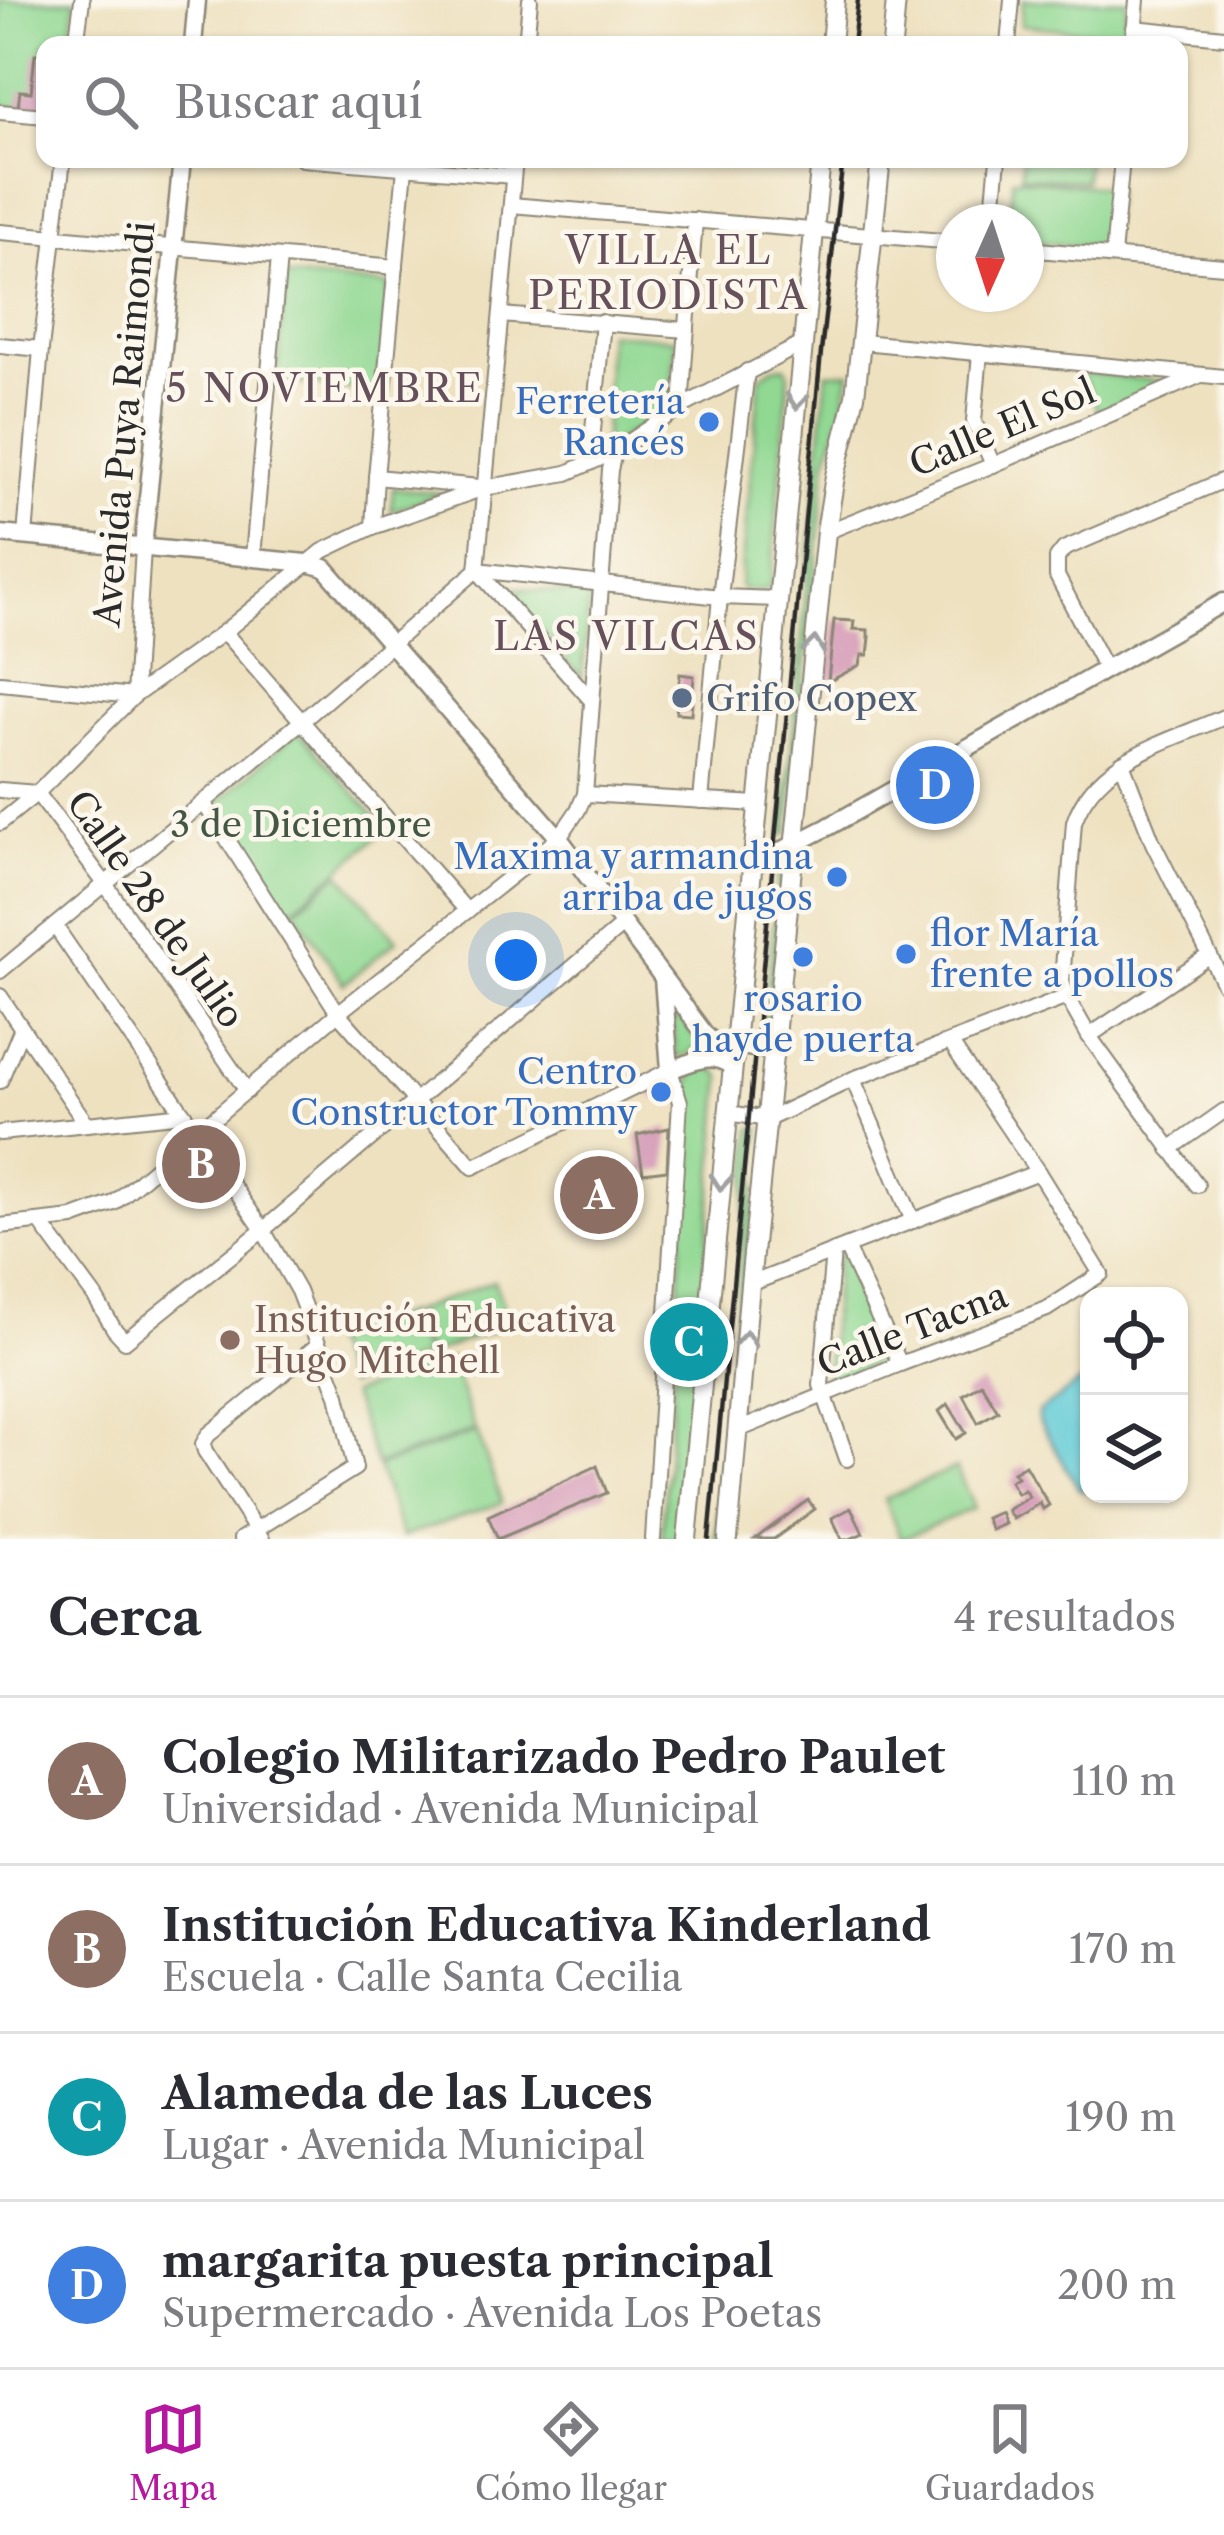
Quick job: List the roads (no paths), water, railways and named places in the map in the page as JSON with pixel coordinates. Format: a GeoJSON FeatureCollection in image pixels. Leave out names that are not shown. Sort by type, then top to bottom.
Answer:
{"type":"FeatureCollection","features":[{"type":"Feature","properties":{"kind":"main road"},"geometry":{"type":"LineString","coordinates":[[832,36],[835,0]]}},
{"type":"Feature","properties":{"kind":"main road"},"geometry":{"type":"LineString","coordinates":[[893,36],[896,0]]}},
{"type":"Feature","properties":{"kind":"main road"},"geometry":{"type":"LineString","coordinates":[[687,1539],[820,168]]}},
{"type":"Feature","properties":{"kind":"main road"},"geometry":{"type":"LineString","coordinates":[[728,1539],[826,532],[855,396],[880,168]]}},
{"type":"Feature","properties":{"kind":"street"},"geometry":{"type":"LineString","coordinates":[[77,36],[82,0]]}},
{"type":"Feature","properties":{"kind":"street"},"geometry":{"type":"LineString","coordinates":[[194,36],[197,0]]}},
{"type":"Feature","properties":{"kind":"street"},"geometry":{"type":"LineString","coordinates":[[527,36],[530,0]]}},
{"type":"Feature","properties":{"kind":"street"},"geometry":{"type":"LineString","coordinates":[[1009,36],[1012,0]]}},
{"type":"Feature","properties":{"kind":"street"},"geometry":{"type":"LineString","coordinates":[[1133,36],[1137,0]]}},
{"type":"Feature","properties":{"kind":"street"},"geometry":{"type":"LineString","coordinates":[[1188,37],[1224,37]]}},
{"type":"Feature","properties":{"kind":"street"},"geometry":{"type":"LineString","coordinates":[[0,112],[36,115]]}},
{"type":"Feature","properties":{"kind":"street"},"geometry":{"type":"LineString","coordinates":[[25,536],[62,168]]}},
{"type":"Feature","properties":{"kind":"street","name":"Avenida Puya Raimondi"},"geometry":{"type":"LineString","coordinates":[[134,696],[143,548],[181,168]]}},
{"type":"Feature","properties":{"kind":"street"},"geometry":{"type":"LineString","coordinates":[[374,527],[405,168],[513,176]]}},
{"type":"Feature","properties":{"kind":"street"},"geometry":{"type":"LineString","coordinates":[[0,971],[477,570],[514,168]]}},
{"type":"Feature","properties":{"kind":"street"},"geometry":{"type":"LineString","coordinates":[[994,204],[997,168]]}},
{"type":"Feature","properties":{"kind":"street"},"geometry":{"type":"LineString","coordinates":[[1113,256],[1121,168]]}},
{"type":"Feature","properties":{"kind":"street"},"geometry":{"type":"LineString","coordinates":[[511,205],[936,240]]}},
{"type":"Feature","properties":{"kind":"street"},"geometry":{"type":"LineString","coordinates":[[681,407],[695,220]]}},
{"type":"Feature","properties":{"kind":"street"},"geometry":{"type":"LineString","coordinates":[[0,232],[396,267]]}},
{"type":"Feature","properties":{"kind":"street"},"geometry":{"type":"LineString","coordinates":[[1044,250],[1224,266]]}},
{"type":"Feature","properties":{"kind":"street"},"geometry":{"type":"LineString","coordinates":[[253,557],[279,257]]}},
{"type":"Feature","properties":{"kind":"street"},"geometry":{"type":"LineString","coordinates":[[501,316],[687,330]]}},
{"type":"Feature","properties":{"kind":"street"},"geometry":{"type":"LineString","coordinates":[[590,463],[603,322]]}},
{"type":"Feature","properties":{"kind":"street"},"geometry":{"type":"LineString","coordinates":[[862,342],[1224,377]]}},
{"type":"Feature","properties":{"kind":"street"},"geometry":{"type":"LineString","coordinates":[[0,823],[38,793],[134,696],[224,632],[323,551],[374,527],[484,488],[567,473],[614,452],[681,407],[802,344]]}},
{"type":"Feature","properties":{"kind":"street"},"geometry":{"type":"LineString","coordinates":[[0,345],[41,349]]}},
{"type":"Feature","properties":{"kind":"street"},"geometry":{"type":"LineString","coordinates":[[980,353],[974,421],[993,465]]}},
{"type":"Feature","properties":{"kind":"street"},"geometry":{"type":"LineString","coordinates":[[701,801],[747,371]]}},
{"type":"Feature","properties":{"kind":"street","name":"Calle El Sol"},"geometry":{"type":"LineString","coordinates":[[826,532],[1201,375]]}},
{"type":"Feature","properties":{"kind":"street"},"geometry":{"type":"LineString","coordinates":[[0,1226],[89,1214],[114,1203],[338,1013],[560,838],[585,794],[614,452]]}},
{"type":"Feature","properties":{"kind":"street"},"geometry":{"type":"LineString","coordinates":[[376,477],[484,488]]}},
{"type":"Feature","properties":{"kind":"street"},"geometry":{"type":"LineString","coordinates":[[1106,670],[1058,576],[1057,558],[1064,550],[1224,479]]}},
{"type":"Feature","properties":{"kind":"street"},"geometry":{"type":"LineString","coordinates":[[0,534],[325,568],[560,838],[707,1037],[774,1051]]}},
{"type":"Feature","properties":{"kind":"street"},"geometry":{"type":"LineString","coordinates":[[477,570],[778,599]]}},
{"type":"Feature","properties":{"kind":"street"},"geometry":{"type":"LineString","coordinates":[[477,570],[592,701]]}},
{"type":"Feature","properties":{"kind":"street"},"geometry":{"type":"LineString","coordinates":[[752,866],[1224,602]]}},
{"type":"Feature","properties":{"kind":"street"},"geometry":{"type":"LineString","coordinates":[[224,632],[466,911]]}},
{"type":"Feature","properties":{"kind":"street"},"geometry":{"type":"LineString","coordinates":[[0,683],[134,696]]}},
{"type":"Feature","properties":{"kind":"street"},"geometry":{"type":"LineString","coordinates":[[1197,1185],[1089,1036],[1062,982],[1074,822],[1091,787],[1121,763],[1224,717]]}},
{"type":"Feature","properties":{"kind":"street"},"geometry":{"type":"LineString","coordinates":[[1121,763],[1153,843],[1224,984]]}},
{"type":"Feature","properties":{"kind":"street","name":"Calle 28 de Julio"},"geometry":{"type":"LineString","coordinates":[[0,790],[38,793],[248,1091]]}},
{"type":"Feature","properties":{"kind":"street"},"geometry":{"type":"LineString","coordinates":[[585,794],[758,804]]}},
{"type":"Feature","properties":{"kind":"street"},"geometry":{"type":"LineString","coordinates":[[204,803],[338,1013],[473,1167],[670,1070],[710,1057],[731,1066]]}},
{"type":"Feature","properties":{"kind":"street"},"geometry":{"type":"LineString","coordinates":[[40,1222],[125,1341],[624,924]]}},
{"type":"Feature","properties":{"kind":"street"},"geometry":{"type":"LineString","coordinates":[[55,926],[263,1230],[298,1291],[338,1395],[355,1468],[260,1534],[241,1539]]}},
{"type":"Feature","properties":{"kind":"street"},"geometry":{"type":"LineString","coordinates":[[1089,1036],[1208,956]]}},
{"type":"Feature","properties":{"kind":"street"},"geometry":{"type":"LineString","coordinates":[[653,1539],[680,1102],[670,1070],[663,977]]}},
{"type":"Feature","properties":{"kind":"street"},"geometry":{"type":"LineString","coordinates":[[0,997],[86,1123]]}},
{"type":"Feature","properties":{"kind":"street"},"geometry":{"type":"LineString","coordinates":[[728,1113],[768,1119],[853,1079],[1067,998]]}},
{"type":"Feature","properties":{"kind":"street"},"geometry":{"type":"LineString","coordinates":[[0,1081],[22,1030]]}},
{"type":"Feature","properties":{"kind":"street"},"geometry":{"type":"LineString","coordinates":[[750,1284],[1038,1172],[950,1042]]}},
{"type":"Feature","properties":{"kind":"street"},"geometry":{"type":"LineString","coordinates":[[853,1079],[913,1221]]}},
{"type":"Feature","properties":{"kind":"street"},"geometry":{"type":"LineString","coordinates":[[1170,1149],[1224,1111]]}},
{"type":"Feature","properties":{"kind":"street"},"geometry":{"type":"LineString","coordinates":[[0,1133],[184,1114]]}},
{"type":"Feature","properties":{"kind":"street","name":"Calle Tacna"},"geometry":{"type":"LineString","coordinates":[[738,1430],[1047,1309],[1101,1274],[1038,1172]]}},
{"type":"Feature","properties":{"kind":"street"},"geometry":{"type":"LineString","coordinates":[[839,1249],[900,1364]]}},
{"type":"Feature","properties":{"kind":"street"},"geometry":{"type":"LineString","coordinates":[[839,1249],[821,1385],[847,1459]]}},
{"type":"Feature","properties":{"kind":"street"},"geometry":{"type":"LineString","coordinates":[[260,1534],[203,1444],[319,1345]]}},
{"type":"Feature","properties":{"kind":"water"},"geometry":{"type":"Polygon","coordinates":[[[1080,1383],[1080,1489],[1038,1420],[1038,1412],[1080,1383]]]}},
{"type":"Feature","properties":{"kind":"railway"},"geometry":{"type":"LineString","coordinates":[[854,36],[858,0]]}},
{"type":"Feature","properties":{"kind":"railway"},"geometry":{"type":"LineString","coordinates":[[709,1539],[842,168]]}},
{"type":"Feature","properties":{"kind":"place","name":"Ferretería Rancés"},"geometry":{"type":"Point","coordinates":[709,422]}},
{"type":"Feature","properties":{"kind":"place","name":"Grifo Copex"},"geometry":{"type":"Point","coordinates":[682,698]}},
{"type":"Feature","properties":{"kind":"place","name":"margarita puesta principal"},"geometry":{"type":"Point","coordinates":[935,785]}},
{"type":"Feature","properties":{"kind":"place","name":"Maxima y armandina arriba de jugos"},"geometry":{"type":"Point","coordinates":[837,877]}},
{"type":"Feature","properties":{"kind":"place","name":"flor María frente a pollos"},"geometry":{"type":"Point","coordinates":[906,954]}},
{"type":"Feature","properties":{"kind":"place","name":"rosario hayde puerta"},"geometry":{"type":"Point","coordinates":[803,957]}},
{"type":"Feature","properties":{"kind":"place","name":"Centro Constructor Tommy"},"geometry":{"type":"Point","coordinates":[661,1092]}},
{"type":"Feature","properties":{"kind":"place","name":"Institución Educativa Kinderland"},"geometry":{"type":"Point","coordinates":[201,1164]}},
{"type":"Feature","properties":{"kind":"place","name":"Colegio Militarizado Pedro Paulet"},"geometry":{"type":"Point","coordinates":[599,1195]}},
{"type":"Feature","properties":{"kind":"place","name":"Institución Educativa Hugo Mitchell"},"geometry":{"type":"Point","coordinates":[230,1340]}},
{"type":"Feature","properties":{"kind":"place","name":"Alameda de las Luces"},"geometry":{"type":"Point","coordinates":[689,1342]}},
{"type":"Feature","properties":{"kind":"district","name":"VILLA EL PERIODISTA"},"geometry":{"type":"Point","coordinates":[669,272]}},
{"type":"Feature","properties":{"kind":"district","name":"5 NOVIEMBRE"},"geometry":{"type":"Point","coordinates":[325,388]}},
{"type":"Feature","properties":{"kind":"district","name":"LAS VILCAS"},"geometry":{"type":"Point","coordinates":[627,636]}},
{"type":"Feature","properties":{"kind":"park label","name":"3 de Diciembre"},"geometry":{"type":"Point","coordinates":[301,824]}}]}
